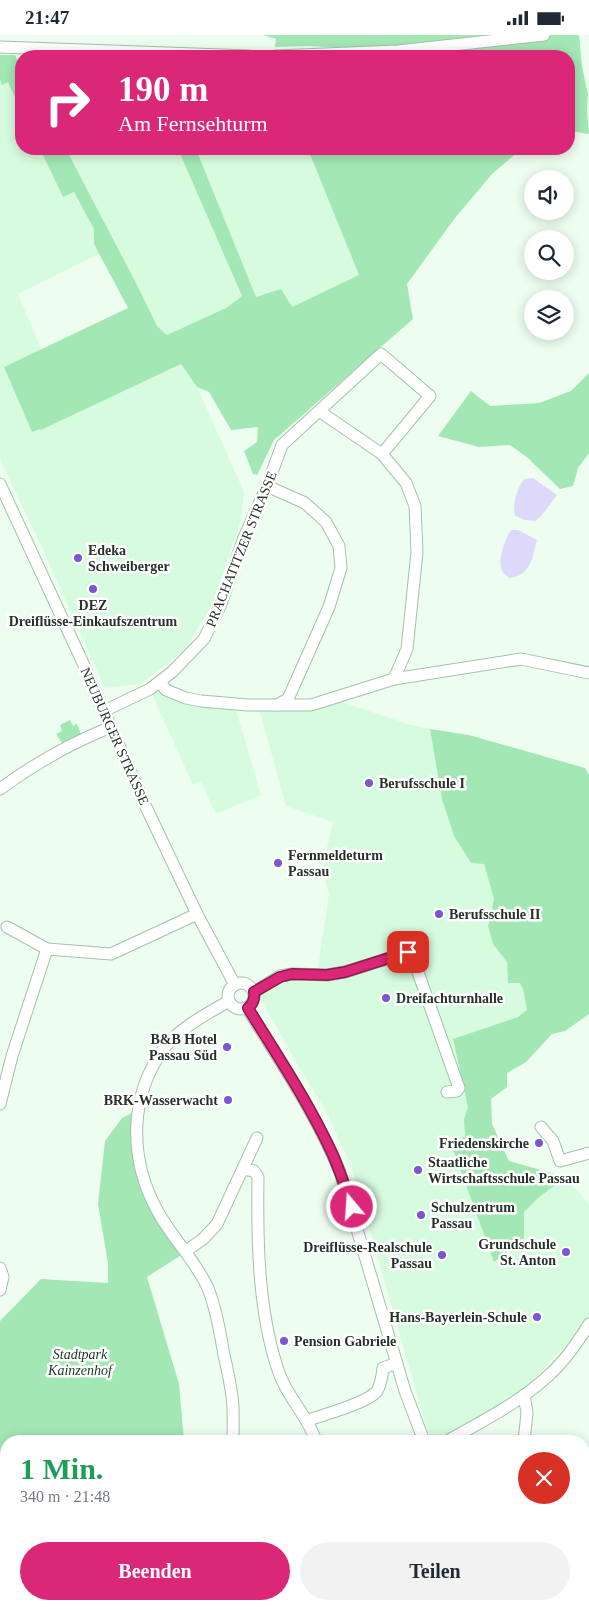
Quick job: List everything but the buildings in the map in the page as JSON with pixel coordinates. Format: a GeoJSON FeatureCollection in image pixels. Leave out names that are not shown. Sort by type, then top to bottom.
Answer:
{"type":"FeatureCollection","features":[{"type":"Feature","properties":{"kind":"street"},"geometry":{"type":"LineString","coordinates":[[407,50],[544,35]]}},
{"type":"Feature","properties":{"kind":"street"},"geometry":{"type":"LineString","coordinates":[[0,47],[83,50]]}},
{"type":"Feature","properties":{"kind":"street","name":"PRACHATITZER STRASSE"},"geometry":{"type":"LineString","coordinates":[[104,711],[150,689],[160,682],[204,639],[220,604],[243,540],[267,486],[282,445],[381,354],[430,396],[382,454]]}},
{"type":"Feature","properties":{"kind":"street"},"geometry":{"type":"LineString","coordinates":[[318,411],[382,454],[406,483],[415,506],[417,552],[407,649],[394,679]]}},
{"type":"Feature","properties":{"kind":"street","name":"NEUBURGER STRASSE"},"geometry":{"type":"LineString","coordinates":[[0,484],[146,807],[235,985]]}},
{"type":"Feature","properties":{"kind":"street"},"geometry":{"type":"LineString","coordinates":[[267,486],[305,503],[326,522],[339,547],[342,568],[329,607],[288,699],[277,705]]}},
{"type":"Feature","properties":{"kind":"street"},"geometry":{"type":"LineString","coordinates":[[160,682],[166,690],[186,698],[201,701],[248,705],[311,705],[394,679],[521,659],[589,673]]}},
{"type":"Feature","properties":{"kind":"street"},"geometry":{"type":"LineString","coordinates":[[0,789],[56,753],[111,727]]}},
{"type":"Feature","properties":{"kind":"street"},"geometry":{"type":"LineString","coordinates":[[7,927],[47,949],[111,954],[198,914]]}},
{"type":"Feature","properties":{"kind":"street"},"geometry":{"type":"LineString","coordinates":[[0,1104],[12,1057],[47,949]]}},
{"type":"Feature","properties":{"kind":"street"},"geometry":{"type":"LineString","coordinates":[[254,992],[280,977],[292,974],[327,975],[345,972],[408,952],[414,961],[459,1088],[457,1091],[447,1092]]}},
{"type":"Feature","properties":{"kind":"street"},"geometry":{"type":"LineString","coordinates":[[246,984],[254,992],[254,999],[248,1008],[239,1009],[231,1005],[229,1001],[229,992],[235,985],[246,984]]}},
{"type":"Feature","properties":{"kind":"street"},"geometry":{"type":"LineString","coordinates":[[229,1001],[206,1014],[175,1037],[165,1047],[141,1096],[136,1126],[137,1151],[144,1182],[158,1212],[198,1267],[208,1290],[220,1330],[232,1397],[233,1435]]}},
{"type":"Feature","properties":{"kind":"street"},"geometry":{"type":"LineString","coordinates":[[248,1008],[304,1101],[338,1165],[405,1391],[422,1435]]}},
{"type":"Feature","properties":{"kind":"street"},"geometry":{"type":"LineString","coordinates":[[541,1127],[553,1141],[560,1161],[589,1153]]}},
{"type":"Feature","properties":{"kind":"street"},"geometry":{"type":"LineString","coordinates":[[186,1251],[217,1224],[257,1138]]}},
{"type":"Feature","properties":{"kind":"street"},"geometry":{"type":"LineString","coordinates":[[243,1169],[254,1171],[258,1177],[260,1264],[265,1309],[277,1368],[284,1384],[308,1420],[314,1435]]}},
{"type":"Feature","properties":{"kind":"street"},"geometry":{"type":"LineString","coordinates":[[0,1268],[3,1277],[0,1290]]}},
{"type":"Feature","properties":{"kind":"street"},"geometry":{"type":"LineString","coordinates":[[457,1435],[524,1395],[549,1376],[581,1338],[589,1324]]}},
{"type":"Feature","properties":{"kind":"street"},"geometry":{"type":"LineString","coordinates":[[308,1420],[372,1396],[380,1386],[383,1369],[397,1363]]}},
{"type":"Feature","properties":{"kind":"street"},"geometry":{"type":"LineString","coordinates":[[524,1395],[527,1413],[525,1435]]}},
{"type":"Feature","properties":{"kind":"shaded area"},"geometry":{"type":"Polygon","coordinates":[[[0,80],[2,84],[8,82],[15,98],[15,155],[43,155],[63,197],[74,192],[94,229],[94,244],[99,254],[18,294],[43,354],[33,432],[40,428],[41,430],[181,364],[197,387],[244,492],[241,520],[214,601],[185,650],[140,684],[105,688],[0,459],[0,80]]]}},
{"type":"Feature","properties":{"kind":"shaded area"},"geometry":{"type":"Polygon","coordinates":[[[69,155],[181,155],[242,296],[226,308],[167,335],[157,326],[69,155]]]}},
{"type":"Feature","properties":{"kind":"shaded area"},"geometry":{"type":"Polygon","coordinates":[[[198,155],[312,155],[359,275],[292,307],[256,297],[198,155]]]}},
{"type":"Feature","properties":{"kind":"shaded area"},"geometry":{"type":"Polygon","coordinates":[[[533,478],[557,495],[535,521],[515,516],[514,511],[517,492],[521,483],[524,479],[533,478]]]}},
{"type":"Feature","properties":{"kind":"shaded area"},"geometry":{"type":"Polygon","coordinates":[[[511,530],[518,530],[537,540],[532,559],[526,570],[516,577],[509,578],[503,572],[500,563],[506,539],[511,530]]]}},
{"type":"Feature","properties":{"kind":"shaded area"},"geometry":{"type":"Polygon","coordinates":[[[160,682],[168,690],[234,703],[261,795],[216,814],[201,782],[193,785],[150,690],[160,682]]]}},
{"type":"Feature","properties":{"kind":"shaded area"},"geometry":{"type":"Polygon","coordinates":[[[333,699],[411,725],[430,729],[442,799],[454,836],[471,863],[484,864],[494,899],[488,926],[493,944],[507,962],[508,983],[520,983],[527,1010],[518,1017],[453,1039],[468,1107],[464,1119],[465,1137],[450,1142],[524,1238],[524,1212],[538,1198],[566,1177],[589,1204],[589,1323],[558,1353],[515,1400],[457,1435],[430,1435],[426,1426],[352,1168],[325,1109],[300,1069],[264,1004],[254,992],[278,977],[317,974],[329,894],[322,870],[333,822],[286,806],[258,705],[333,699]]]}},
{"type":"Feature","properties":{"kind":"green space"},"geometry":{"type":"Polygon","coordinates":[[[263,35],[579,35],[582,67],[588,94],[589,134],[575,132],[575,50],[377,50],[309,46],[275,47],[276,39],[263,35]]]}},
{"type":"Feature","properties":{"kind":"green space"},"geometry":{"type":"Polygon","coordinates":[[[0,55],[15,55],[15,98],[8,82],[2,85],[0,80],[0,55]]]}},
{"type":"Feature","properties":{"kind":"green space"},"geometry":{"type":"Polygon","coordinates":[[[43,155],[69,155],[157,326],[167,335],[226,308],[242,296],[181,155],[198,155],[256,297],[281,289],[292,307],[359,275],[310,155],[514,155],[492,174],[455,218],[407,284],[413,319],[274,440],[257,475],[253,474],[244,451],[257,442],[258,427],[231,430],[209,392],[197,387],[181,364],[41,430],[32,432],[4,367],[128,308],[94,244],[94,229],[74,192],[63,197],[43,155]]]}},
{"type":"Feature","properties":{"kind":"green space"},"geometry":{"type":"Polygon","coordinates":[[[589,373],[589,453],[578,468],[573,486],[560,489],[528,458],[510,445],[479,447],[438,436],[471,391],[490,406],[539,403],[571,391],[589,373]]]}},
{"type":"Feature","properties":{"kind":"green space"},"geometry":{"type":"Polygon","coordinates":[[[70,720],[73,726],[77,724],[81,734],[62,743],[56,734],[62,731],[60,725],[70,720]]]}},
{"type":"Feature","properties":{"kind":"green space"},"geometry":{"type":"Polygon","coordinates":[[[430,729],[469,735],[585,768],[589,775],[589,1014],[565,1031],[552,1034],[526,1062],[507,1073],[507,1087],[491,1099],[492,1124],[509,1161],[566,1177],[538,1198],[524,1212],[524,1238],[494,1262],[450,1141],[465,1137],[464,1119],[468,1107],[453,1039],[518,1017],[527,1010],[520,983],[508,983],[507,962],[493,944],[488,926],[494,899],[484,864],[471,863],[454,836],[442,799],[430,729]]]}},
{"type":"Feature","properties":{"kind":"green space","name":"Stadtpark Kainzenhof"},"geometry":{"type":"Polygon","coordinates":[[[138,1110],[143,1182],[186,1252],[147,1277],[179,1384],[183,1435],[0,1435],[0,1321],[41,1279],[108,1283],[108,1263],[98,1204],[105,1141],[122,1118],[138,1110]]]}},
{"type":"Feature","properties":{"kind":"place","name":"Edeka Schweiberger"},"geometry":{"type":"Point","coordinates":[78,558]}},
{"type":"Feature","properties":{"kind":"place","name":"DEZ Dreiflüsse-Einkaufszentrum"},"geometry":{"type":"Point","coordinates":[93,589]}},
{"type":"Feature","properties":{"kind":"place","name":"Berufsschule I"},"geometry":{"type":"Point","coordinates":[369,783]}},
{"type":"Feature","properties":{"kind":"place","name":"Fernmeldeturm Passau"},"geometry":{"type":"Point","coordinates":[278,863]}},
{"type":"Feature","properties":{"kind":"place","name":"Berufsschule II"},"geometry":{"type":"Point","coordinates":[439,914]}},
{"type":"Feature","properties":{"kind":"place","name":"Dreifachturnhalle"},"geometry":{"type":"Point","coordinates":[386,998]}},
{"type":"Feature","properties":{"kind":"place","name":"B&B Hotel Passau Süd"},"geometry":{"type":"Point","coordinates":[227,1047]}},
{"type":"Feature","properties":{"kind":"place","name":"BRK-Wasserwacht"},"geometry":{"type":"Point","coordinates":[228,1100]}},
{"type":"Feature","properties":{"kind":"place","name":"Friedenskirche"},"geometry":{"type":"Point","coordinates":[539,1143]}},
{"type":"Feature","properties":{"kind":"place","name":"Staatliche Wirtschaftsschule Passau"},"geometry":{"type":"Point","coordinates":[418,1170]}},
{"type":"Feature","properties":{"kind":"place","name":"Schulzentrum Passau"},"geometry":{"type":"Point","coordinates":[421,1215]}},
{"type":"Feature","properties":{"kind":"place","name":"Grundschule St. Anton"},"geometry":{"type":"Point","coordinates":[566,1252]}},
{"type":"Feature","properties":{"kind":"place","name":"Dreiflüsse-Realschule Passau"},"geometry":{"type":"Point","coordinates":[442,1255]}},
{"type":"Feature","properties":{"kind":"place","name":"Hans-Bayerlein-Schule"},"geometry":{"type":"Point","coordinates":[537,1317]}},
{"type":"Feature","properties":{"kind":"place","name":"Pension Gabriele"},"geometry":{"type":"Point","coordinates":[284,1341]}},
{"type":"Feature","properties":{"kind":"route"},"geometry":{"type":"LineString","coordinates":[[352,1207],[332,1152],[291,1078],[248,1008],[253,1003],[254,992],[280,977],[292,974],[327,975],[345,972],[408,952]]}}]}
